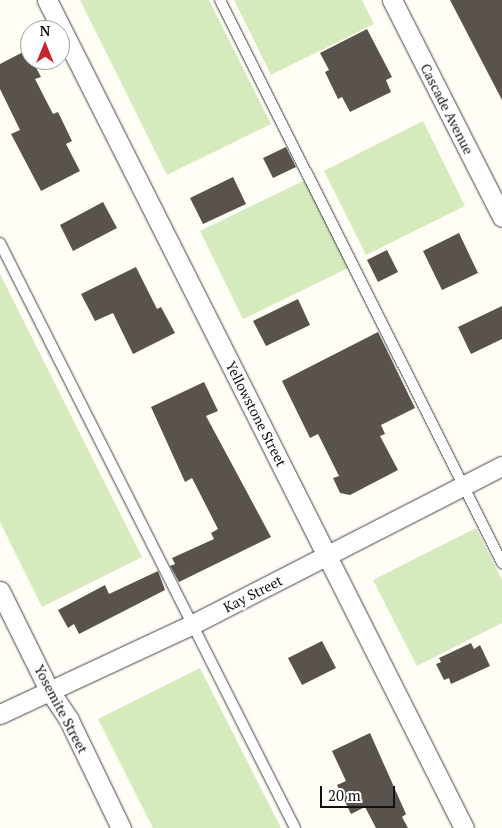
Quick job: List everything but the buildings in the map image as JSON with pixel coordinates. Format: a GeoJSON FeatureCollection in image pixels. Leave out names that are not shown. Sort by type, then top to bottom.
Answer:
{"type":"FeatureCollection","features":[{"type":"Feature","properties":{"kind":"street","name":"Yellowstone Street"},"geometry":{"type":"LineString","coordinates":[[47,0],[464,828]]}},
{"type":"Feature","properties":{"kind":"street","name":"Cascade Avenue"},"geometry":{"type":"LineString","coordinates":[[392,0],[502,217]]}},
{"type":"Feature","properties":{"kind":"street","name":"Kay Street"},"geometry":{"type":"LineString","coordinates":[[0,714],[191,625],[502,466]]}},
{"type":"Feature","properties":{"kind":"street","name":"Yosemite Street"},"geometry":{"type":"LineString","coordinates":[[0,590],[49,690],[69,720],[121,828]]}},
{"type":"Feature","properties":{"kind":"lane"},"geometry":{"type":"LineString","coordinates":[[220,0],[502,563]]}},
{"type":"Feature","properties":{"kind":"lane"},"geometry":{"type":"LineString","coordinates":[[0,243],[295,828]]}},
{"type":"Feature","properties":{"kind":"green space"},"geometry":{"type":"Polygon","coordinates":[[[80,0],[209,0],[271,124],[167,175],[80,0]]]}},
{"type":"Feature","properties":{"kind":"green space"},"geometry":{"type":"Polygon","coordinates":[[[234,0],[362,0],[374,24],[271,75],[234,0]]]}},
{"type":"Feature","properties":{"kind":"green space"},"geometry":{"type":"Polygon","coordinates":[[[423,121],[465,206],[366,255],[324,171],[423,121]]]}},
{"type":"Feature","properties":{"kind":"green space"},"geometry":{"type":"Polygon","coordinates":[[[305,180],[348,268],[243,319],[200,231],[305,180]]]}},
{"type":"Feature","properties":{"kind":"green space"},"geometry":{"type":"Polygon","coordinates":[[[0,274],[142,557],[42,607],[0,522],[0,274]]]}},
{"type":"Feature","properties":{"kind":"green space"},"geometry":{"type":"Polygon","coordinates":[[[476,528],[502,580],[502,623],[417,666],[373,580],[476,528]]]}},
{"type":"Feature","properties":{"kind":"green space"},"geometry":{"type":"Polygon","coordinates":[[[200,668],[281,828],[153,828],[98,719],[200,668]]]}}]}
